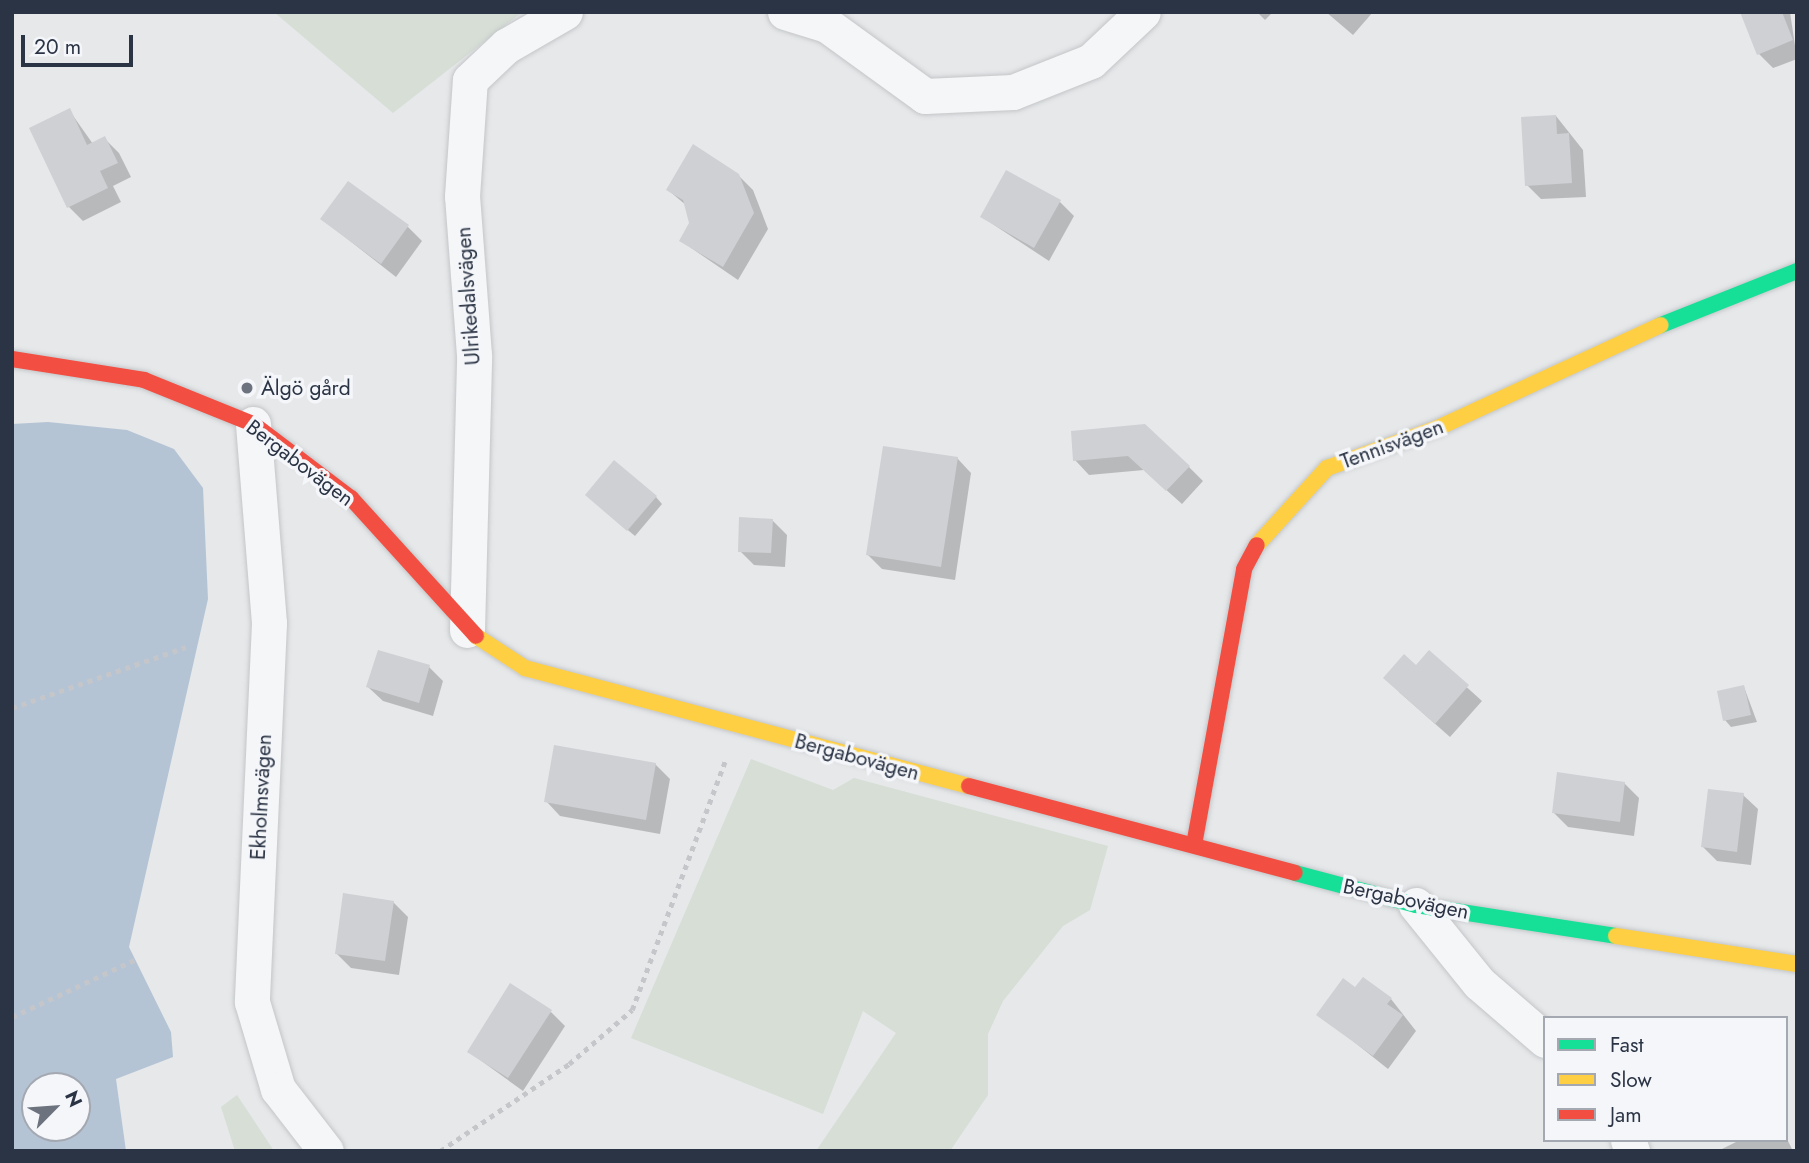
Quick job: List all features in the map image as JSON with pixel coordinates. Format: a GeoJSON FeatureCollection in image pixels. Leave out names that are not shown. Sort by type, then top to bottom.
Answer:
{"type":"FeatureCollection","features":[{"type":"Feature","properties":{"kind":"street","name":"Ulrikedalsvägen"},"geometry":{"type":"LineString","coordinates":[[467,630],[474,355],[462,196],[470,80],[506,46],[565,12]]}},
{"type":"Feature","properties":{"kind":"street"},"geometry":{"type":"LineString","coordinates":[[785,12],[827,25],[925,96],[1013,92],[1091,61],[1143,12]]}},
{"type":"Feature","properties":{"kind":"street","name":"Tennisvägen"},"geometry":{"type":"LineString","coordinates":[[1194,845],[1244,569],[1265,529],[1327,468],[1440,427],[1622,340],[1797,271]]}},
{"type":"Feature","properties":{"kind":"street","name":"Bergabovägen"},"geometry":{"type":"LineString","coordinates":[[12,359],[145,380],[253,424],[351,498],[467,630],[525,668],[1416,905],[1797,964]]}},
{"type":"Feature","properties":{"kind":"street","name":"Ekholmsvägen"},"geometry":{"type":"LineString","coordinates":[[253,424],[269,623],[253,1002],[278,1089],[326,1151]]}},
{"type":"Feature","properties":{"kind":"street"},"geometry":{"type":"LineString","coordinates":[[1416,905],[1479,983],[1543,1038]]}},
{"type":"Feature","properties":{"kind":"path"},"geometry":{"type":"LineString","coordinates":[[12,708],[186,647]]}},
{"type":"Feature","properties":{"kind":"path"},"geometry":{"type":"LineString","coordinates":[[440,1151],[569,1064],[632,1010],[658,929],[740,726]]}},
{"type":"Feature","properties":{"kind":"path"},"geometry":{"type":"LineString","coordinates":[[12,1017],[134,960]]}},
{"type":"Feature","properties":{"kind":"shaded area"},"geometry":{"type":"Polygon","coordinates":[[[274,12],[522,12],[393,113],[274,12]]]}},
{"type":"Feature","properties":{"kind":"shaded area"},"geometry":{"type":"Polygon","coordinates":[[[751,759],[833,790],[854,778],[1108,846],[1090,910],[1063,926],[1003,1001],[988,1034],[988,1095],[950,1151],[816,1151],[896,1033],[863,1011],[823,1114],[631,1038],[751,759]]]}},
{"type":"Feature","properties":{"kind":"shaded area"},"geometry":{"type":"Polygon","coordinates":[[[237,1095],[274,1151],[235,1151],[221,1107],[237,1095]]]}},
{"type":"Feature","properties":{"kind":"water"},"geometry":{"type":"Polygon","coordinates":[[[48,422],[127,430],[174,449],[203,488],[208,599],[129,947],[171,1032],[173,1057],[116,1079],[126,1151],[12,1151],[12,424],[48,422]]]}},
{"type":"Feature","properties":{"kind":"building"},"geometry":{"type":"Polygon","coordinates":[[[1740,12],[1782,12],[1793,40],[1757,55],[1740,12]]]}},
{"type":"Feature","properties":{"kind":"building"},"geometry":{"type":"Polygon","coordinates":[[[70,108],[87,145],[105,136],[118,163],[100,171],[108,188],[67,208],[29,128],[70,108]]]}},
{"type":"Feature","properties":{"kind":"building"},"geometry":{"type":"Polygon","coordinates":[[[1556,115],[1557,134],[1569,133],[1572,183],[1525,186],[1521,117],[1556,115]]]}},
{"type":"Feature","properties":{"kind":"building"},"geometry":{"type":"Polygon","coordinates":[[[693,144],[739,174],[754,213],[723,267],[679,241],[689,223],[683,200],[666,190],[693,144]]]}},
{"type":"Feature","properties":{"kind":"building"},"geometry":{"type":"Polygon","coordinates":[[[1006,170],[1061,200],[1034,248],[980,217],[1006,170]]]}},
{"type":"Feature","properties":{"kind":"building"},"geometry":{"type":"Polygon","coordinates":[[[348,181],[409,225],[381,264],[320,219],[348,181]]]}},
{"type":"Feature","properties":{"kind":"building"},"geometry":{"type":"Polygon","coordinates":[[[1145,424],[1190,466],[1166,491],[1128,456],[1073,461],[1071,431],[1145,424]]]}},
{"type":"Feature","properties":{"kind":"building"},"geometry":{"type":"Polygon","coordinates":[[[883,446],[958,457],[941,567],[866,555],[883,446]]]}},
{"type":"Feature","properties":{"kind":"building"},"geometry":{"type":"Polygon","coordinates":[[[614,460],[657,496],[627,531],[585,495],[614,460]]]}},
{"type":"Feature","properties":{"kind":"building"},"geometry":{"type":"Polygon","coordinates":[[[739,517],[773,519],[771,553],[738,552],[739,517]]]}},
{"type":"Feature","properties":{"kind":"building"},"geometry":{"type":"Polygon","coordinates":[[[378,650],[430,665],[419,703],[366,687],[378,650]]]}},
{"type":"Feature","properties":{"kind":"building"},"geometry":{"type":"Polygon","coordinates":[[[1429,650],[1469,685],[1435,724],[1383,678],[1404,654],[1416,665],[1429,650]]]}},
{"type":"Feature","properties":{"kind":"building"},"geometry":{"type":"Polygon","coordinates":[[[1744,685],[1751,715],[1723,721],[1717,691],[1744,685]]]}},
{"type":"Feature","properties":{"kind":"building"},"geometry":{"type":"Polygon","coordinates":[[[554,745],[656,763],[646,820],[544,802],[554,745]]]}},
{"type":"Feature","properties":{"kind":"building"},"geometry":{"type":"Polygon","coordinates":[[[1557,772],[1625,782],[1620,822],[1552,813],[1557,772]]]}},
{"type":"Feature","properties":{"kind":"building"},"geometry":{"type":"Polygon","coordinates":[[[1708,789],[1744,793],[1737,852],[1701,847],[1708,789]]]}},
{"type":"Feature","properties":{"kind":"building"},"geometry":{"type":"Polygon","coordinates":[[[343,893],[394,901],[385,961],[335,954],[343,893]]]}},
{"type":"Feature","properties":{"kind":"building"},"geometry":{"type":"Polygon","coordinates":[[[1363,977],[1392,998],[1387,1004],[1403,1015],[1373,1056],[1316,1015],[1343,978],[1355,987],[1363,977]]]}},
{"type":"Feature","properties":{"kind":"building"},"geometry":{"type":"Polygon","coordinates":[[[510,983],[552,1010],[508,1078],[467,1052],[510,983]]]}},
{"type":"Feature","properties":{"kind":"traffic: fast"},"geometry":{"type":"LineString","coordinates":[[1661,325],[1797,271]]}},
{"type":"Feature","properties":{"kind":"traffic: fast"},"geometry":{"type":"LineString","coordinates":[[1295,873],[1416,905],[1616,936]]}},
{"type":"Feature","properties":{"kind":"traffic: slow"},"geometry":{"type":"LineString","coordinates":[[1257,545],[1327,468],[1440,427],[1661,325]]}},
{"type":"Feature","properties":{"kind":"traffic: slow"},"geometry":{"type":"LineString","coordinates":[[476,636],[525,668],[969,786]]}},
{"type":"Feature","properties":{"kind":"traffic: slow"},"geometry":{"type":"LineString","coordinates":[[1616,936],[1797,964]]}},
{"type":"Feature","properties":{"kind":"traffic: jam"},"geometry":{"type":"LineString","coordinates":[[12,359],[144,380],[253,424],[351,498],[476,636]]}},
{"type":"Feature","properties":{"kind":"traffic: jam"},"geometry":{"type":"LineString","coordinates":[[1194,845],[1244,569],[1257,545]]}},
{"type":"Feature","properties":{"kind":"traffic: jam"},"geometry":{"type":"LineString","coordinates":[[969,786],[1295,873]]}},
{"type":"Feature","properties":{"kind":"place","name":"Älgö gård"},"geometry":{"type":"Point","coordinates":[247,388]}}]}
